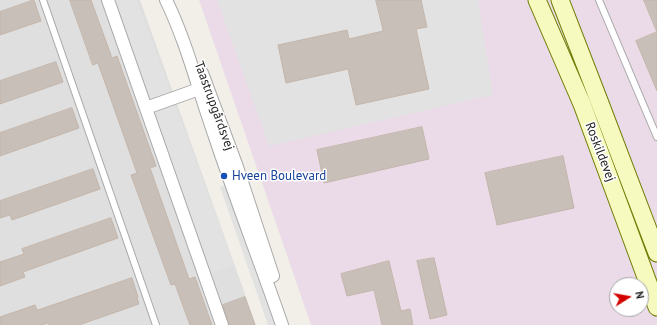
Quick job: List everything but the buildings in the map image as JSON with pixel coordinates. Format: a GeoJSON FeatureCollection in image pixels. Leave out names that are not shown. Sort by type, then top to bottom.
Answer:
{"type":"FeatureCollection","features":[{"type":"Feature","properties":{"kind":"main road","name":"Roskildevej"},"geometry":{"type":"LineString","coordinates":[[537,0],[582,104],[657,307]]}},
{"type":"Feature","properties":{"kind":"main road","name":"Roskildevej"},"geometry":{"type":"LineString","coordinates":[[560,0],[657,253]]}},
{"type":"Feature","properties":{"kind":"street"},"geometry":{"type":"LineString","coordinates":[[108,0],[222,325]]}},
{"type":"Feature","properties":{"kind":"street","name":"Taastrupgårdsvej"},"geometry":{"type":"LineString","coordinates":[[166,0],[176,21],[191,61],[225,169],[282,325]]}},
{"type":"Feature","properties":{"kind":"street","name":"Taastrupgårdsvej"},"geometry":{"type":"LineString","coordinates":[[176,0],[236,164],[290,325]]}},
{"type":"Feature","properties":{"kind":"street","name":"Taastrupgårdsvej"},"geometry":{"type":"LineString","coordinates":[[146,108],[199,89]]}},
{"type":"Feature","properties":{"kind":"lane"},"geometry":{"type":"LineString","coordinates":[[43,0],[156,325]]}},
{"type":"Feature","properties":{"kind":"lane"},"geometry":{"type":"LineString","coordinates":[[599,0],[657,137]]}},
{"type":"Feature","properties":{"kind":"shaded area"},"geometry":{"type":"Polygon","coordinates":[[[0,0],[140,0],[256,325],[0,325],[0,0]]]}},
{"type":"Feature","properties":{"kind":"shaded area"},"geometry":{"type":"Polygon","coordinates":[[[101,0],[137,0],[234,265],[202,277],[101,0]]]}},
{"type":"Feature","properties":{"kind":"shaded area"},"geometry":{"type":"Polygon","coordinates":[[[199,0],[657,0],[657,325],[311,325],[199,0]]]}},
{"type":"Feature","properties":{"kind":"shaded area"},"geometry":{"type":"Polygon","coordinates":[[[217,0],[478,0],[493,95],[269,146],[217,0]]]}},
{"type":"Feature","properties":{"kind":"shaded area"},"geometry":{"type":"Polygon","coordinates":[[[231,183],[281,325],[268,325],[220,187],[231,183]]]}},
{"type":"Feature","properties":{"kind":"place","name":"Hveen Boulevard"},"geometry":{"type":"Point","coordinates":[224,176]}}]}
